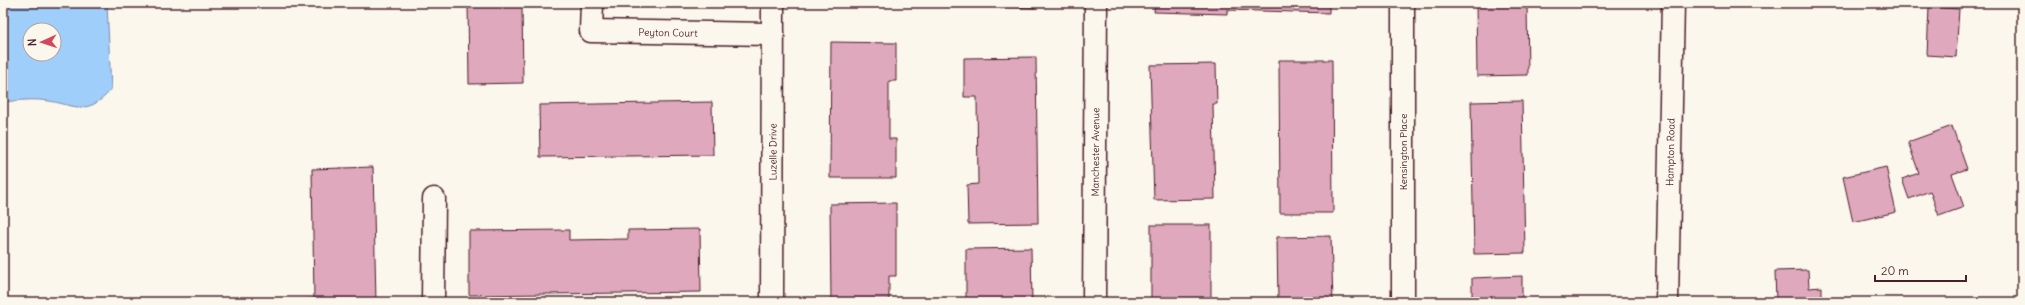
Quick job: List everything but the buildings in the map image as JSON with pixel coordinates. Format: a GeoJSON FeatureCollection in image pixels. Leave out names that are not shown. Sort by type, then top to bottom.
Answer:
{"type":"FeatureCollection","features":[{"type":"Feature","properties":{"kind":"street","name":"Peyton Court"},"geometry":{"type":"LineString","coordinates":[[592,3],[591,31],[773,34]]}},
{"type":"Feature","properties":{"kind":"street","name":"Luzelle Drive"},"geometry":{"type":"LineString","coordinates":[[772,302],[774,3]]}},
{"type":"Feature","properties":{"kind":"street","name":"Manchester Avenue"},"geometry":{"type":"LineString","coordinates":[[1094,302],[1096,3]]}},
{"type":"Feature","properties":{"kind":"street","name":"Kensington Place"},"geometry":{"type":"LineString","coordinates":[[1403,3],[1403,302]]}},
{"type":"Feature","properties":{"kind":"street","name":"Hampton Road"},"geometry":{"type":"LineString","coordinates":[[1667,302],[1673,3]]}},
{"type":"Feature","properties":{"kind":"street"},"geometry":{"type":"LineString","coordinates":[[434,198],[434,302]]}},
{"type":"Feature","properties":{"kind":"water"},"geometry":{"type":"Polygon","coordinates":[[[3,3],[107,3],[111,90],[102,99],[85,107],[70,106],[51,101],[26,100],[3,102],[3,3]]]}}]}
